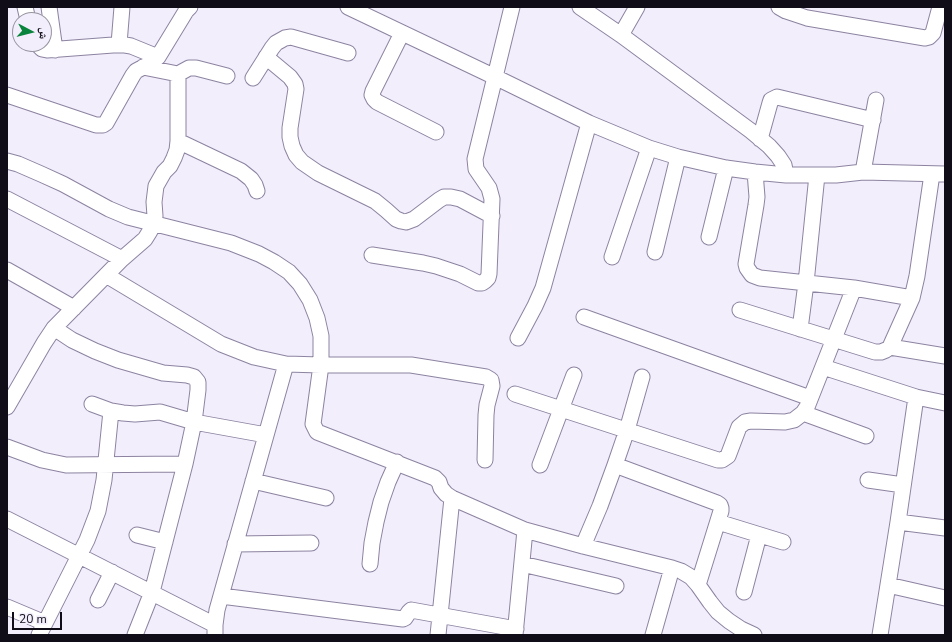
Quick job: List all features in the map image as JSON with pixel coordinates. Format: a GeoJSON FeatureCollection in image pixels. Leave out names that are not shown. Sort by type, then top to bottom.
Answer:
{"type":"FeatureCollection","features":[{"type":"Feature","properties":{"kind":"street"},"geometry":{"type":"LineString","coordinates":[[48,7],[55,50],[119,44],[130,46],[158,57]]}},
{"type":"Feature","properties":{"kind":"street"},"geometry":{"type":"LineString","coordinates":[[119,44],[122,7]]}},
{"type":"Feature","properties":{"kind":"street"},"geometry":{"type":"LineString","coordinates":[[7,95],[99,126],[103,125],[106,123],[133,75],[136,71],[151,63],[158,57],[186,11],[190,7]]}},
{"type":"Feature","properties":{"kind":"street"},"geometry":{"type":"LineString","coordinates":[[348,7],[589,123],[649,148],[678,157],[726,168],[786,175],[836,175],[863,172],[938,174],[912,298],[890,347],[886,350],[875,352],[740,310]]}},
{"type":"Feature","properties":{"kind":"street"},"geometry":{"type":"LineString","coordinates":[[372,255],[430,265],[460,274],[478,283],[482,283],[488,278],[492,199],[489,188],[476,169],[475,159],[512,7]]}},
{"type":"Feature","properties":{"kind":"street"},"geometry":{"type":"LineString","coordinates":[[580,7],[751,131],[778,156],[784,165],[786,175]]}},
{"type":"Feature","properties":{"kind":"street"},"geometry":{"type":"LineString","coordinates":[[621,36],[637,7]]}},
{"type":"Feature","properties":{"kind":"street"},"geometry":{"type":"LineString","coordinates":[[779,7],[795,10],[807,18],[925,38],[929,37],[933,33],[940,7]]}},
{"type":"Feature","properties":{"kind":"street"},"geometry":{"type":"LineString","coordinates":[[402,33],[372,95],[377,102],[436,132]]}},
{"type":"Feature","properties":{"kind":"street"},"geometry":{"type":"LineString","coordinates":[[253,78],[276,43],[285,38],[291,37],[348,53]]}},
{"type":"Feature","properties":{"kind":"street"},"geometry":{"type":"LineString","coordinates":[[266,57],[290,77],[295,84],[296,89],[290,137],[296,155],[302,162],[318,173],[376,201],[396,219],[401,221],[406,222],[414,220],[444,197],[460,199],[492,216]]}},
{"type":"Feature","properties":{"kind":"street"},"geometry":{"type":"LineString","coordinates":[[143,67],[178,74],[189,68],[193,68],[227,76]]}},
{"type":"Feature","properties":{"kind":"street"},"geometry":{"type":"LineString","coordinates":[[7,406],[54,328],[122,259],[145,239],[150,232],[155,216],[154,194],[156,186],[170,166],[177,150],[178,74]]}},
{"type":"Feature","properties":{"kind":"street"},"geometry":{"type":"LineString","coordinates":[[760,139],[771,100],[777,97],[873,120]]}},
{"type":"Feature","properties":{"kind":"street"},"geometry":{"type":"LineString","coordinates":[[863,172],[876,100]]}},
{"type":"Feature","properties":{"kind":"street"},"geometry":{"type":"LineString","coordinates":[[518,338],[543,288],[589,123]]}},
{"type":"Feature","properties":{"kind":"street"},"geometry":{"type":"LineString","coordinates":[[178,141],[247,174],[255,185],[257,191]]}},
{"type":"Feature","properties":{"kind":"street"},"geometry":{"type":"LineString","coordinates":[[612,257],[649,148]]}},
{"type":"Feature","properties":{"kind":"street"},"geometry":{"type":"LineString","coordinates":[[655,252],[678,157]]}},
{"type":"Feature","properties":{"kind":"street"},"geometry":{"type":"LineString","coordinates":[[7,161],[18,164],[63,184],[109,209],[128,217],[246,248],[274,262],[289,272],[300,284],[310,300],[317,318],[321,336],[321,366],[313,420],[313,424],[317,432],[435,478],[446,494],[452,498],[525,530],[681,571],[698,585],[718,612],[745,633]]}},
{"type":"Feature","properties":{"kind":"street"},"geometry":{"type":"LineString","coordinates":[[709,237],[726,168]]}},
{"type":"Feature","properties":{"kind":"street"},"geometry":{"type":"LineString","coordinates":[[755,172],[757,197],[746,260],[747,268],[752,275],[760,278],[854,288],[912,298]]}},
{"type":"Feature","properties":{"kind":"street"},"geometry":{"type":"LineString","coordinates":[[800,329],[817,175]]}},
{"type":"Feature","properties":{"kind":"street"},"geometry":{"type":"LineString","coordinates":[[7,199],[122,259]]}},
{"type":"Feature","properties":{"kind":"street"},"geometry":{"type":"LineString","coordinates":[[7,270],[74,308]]}},
{"type":"Feature","properties":{"kind":"street"},"geometry":{"type":"LineString","coordinates":[[106,275],[221,344],[254,357],[286,364],[321,366],[412,365],[486,377],[491,380],[492,386],[486,415],[485,460]]}},
{"type":"Feature","properties":{"kind":"street"},"geometry":{"type":"LineString","coordinates":[[515,394],[718,460],[722,460],[728,456],[739,428],[745,422],[785,422],[794,420],[803,413],[807,407],[854,288]]}},
{"type":"Feature","properties":{"kind":"street"},"geometry":{"type":"LineString","coordinates":[[584,317],[810,398]]}},
{"type":"Feature","properties":{"kind":"street"},"geometry":{"type":"LineString","coordinates":[[54,328],[72,340],[118,360],[162,373],[194,376],[198,382],[194,422],[185,464],[152,592],[135,635]]}},
{"type":"Feature","properties":{"kind":"street"},"geometry":{"type":"LineString","coordinates":[[890,347],[945,356]]}},
{"type":"Feature","properties":{"kind":"street"},"geometry":{"type":"LineString","coordinates":[[7,518],[152,592],[215,630],[220,596],[286,364]]}},
{"type":"Feature","properties":{"kind":"street"},"geometry":{"type":"LineString","coordinates":[[823,367],[916,397],[945,403]]}},
{"type":"Feature","properties":{"kind":"street"},"geometry":{"type":"LineString","coordinates":[[540,465],[574,375]]}},
{"type":"Feature","properties":{"kind":"street"},"geometry":{"type":"LineString","coordinates":[[583,546],[615,465],[627,430],[642,377]]}},
{"type":"Feature","properties":{"kind":"street"},"geometry":{"type":"LineString","coordinates":[[880,635],[916,397]]}},
{"type":"Feature","properties":{"kind":"street"},"geometry":{"type":"LineString","coordinates":[[92,404],[110,411],[129,413],[160,412],[194,422],[266,435]]}},
{"type":"Feature","properties":{"kind":"street"},"geometry":{"type":"LineString","coordinates":[[7,607],[42,629],[80,556],[98,511],[105,465],[110,411]]}},
{"type":"Feature","properties":{"kind":"street"},"geometry":{"type":"LineString","coordinates":[[803,413],[866,436]]}},
{"type":"Feature","properties":{"kind":"street"},"geometry":{"type":"LineString","coordinates":[[7,447],[54,463],[105,465],[185,464]]}},
{"type":"Feature","properties":{"kind":"street"},"geometry":{"type":"LineString","coordinates":[[370,564],[372,543],[381,502],[397,462]]}},
{"type":"Feature","properties":{"kind":"street"},"geometry":{"type":"LineString","coordinates":[[615,465],[720,505],[721,511],[718,522],[698,585]]}},
{"type":"Feature","properties":{"kind":"street"},"geometry":{"type":"LineString","coordinates":[[868,480],[903,485]]}},
{"type":"Feature","properties":{"kind":"street"},"geometry":{"type":"LineString","coordinates":[[253,481],[326,498]]}},
{"type":"Feature","properties":{"kind":"street"},"geometry":{"type":"LineString","coordinates":[[438,635],[452,498]]}},
{"type":"Feature","properties":{"kind":"street"},"geometry":{"type":"LineString","coordinates":[[718,522],[783,542]]}},
{"type":"Feature","properties":{"kind":"street"},"geometry":{"type":"LineString","coordinates":[[898,522],[945,528]]}},
{"type":"Feature","properties":{"kind":"street"},"geometry":{"type":"LineString","coordinates":[[220,596],[403,619],[411,610],[516,632],[525,530]]}},
{"type":"Feature","properties":{"kind":"street"},"geometry":{"type":"LineString","coordinates":[[137,534],[165,542]]}},
{"type":"Feature","properties":{"kind":"street"},"geometry":{"type":"LineString","coordinates":[[744,592],[759,535]]}},
{"type":"Feature","properties":{"kind":"street"},"geometry":{"type":"LineString","coordinates":[[235,544],[311,543]]}},
{"type":"Feature","properties":{"kind":"street"},"geometry":{"type":"LineString","coordinates":[[522,564],[616,586]]}},
{"type":"Feature","properties":{"kind":"street"},"geometry":{"type":"LineString","coordinates":[[653,635],[672,568]]}},
{"type":"Feature","properties":{"kind":"street"},"geometry":{"type":"LineString","coordinates":[[98,600],[112,572]]}},
{"type":"Feature","properties":{"kind":"street"},"geometry":{"type":"LineString","coordinates":[[888,585],[945,598]]}}]}
